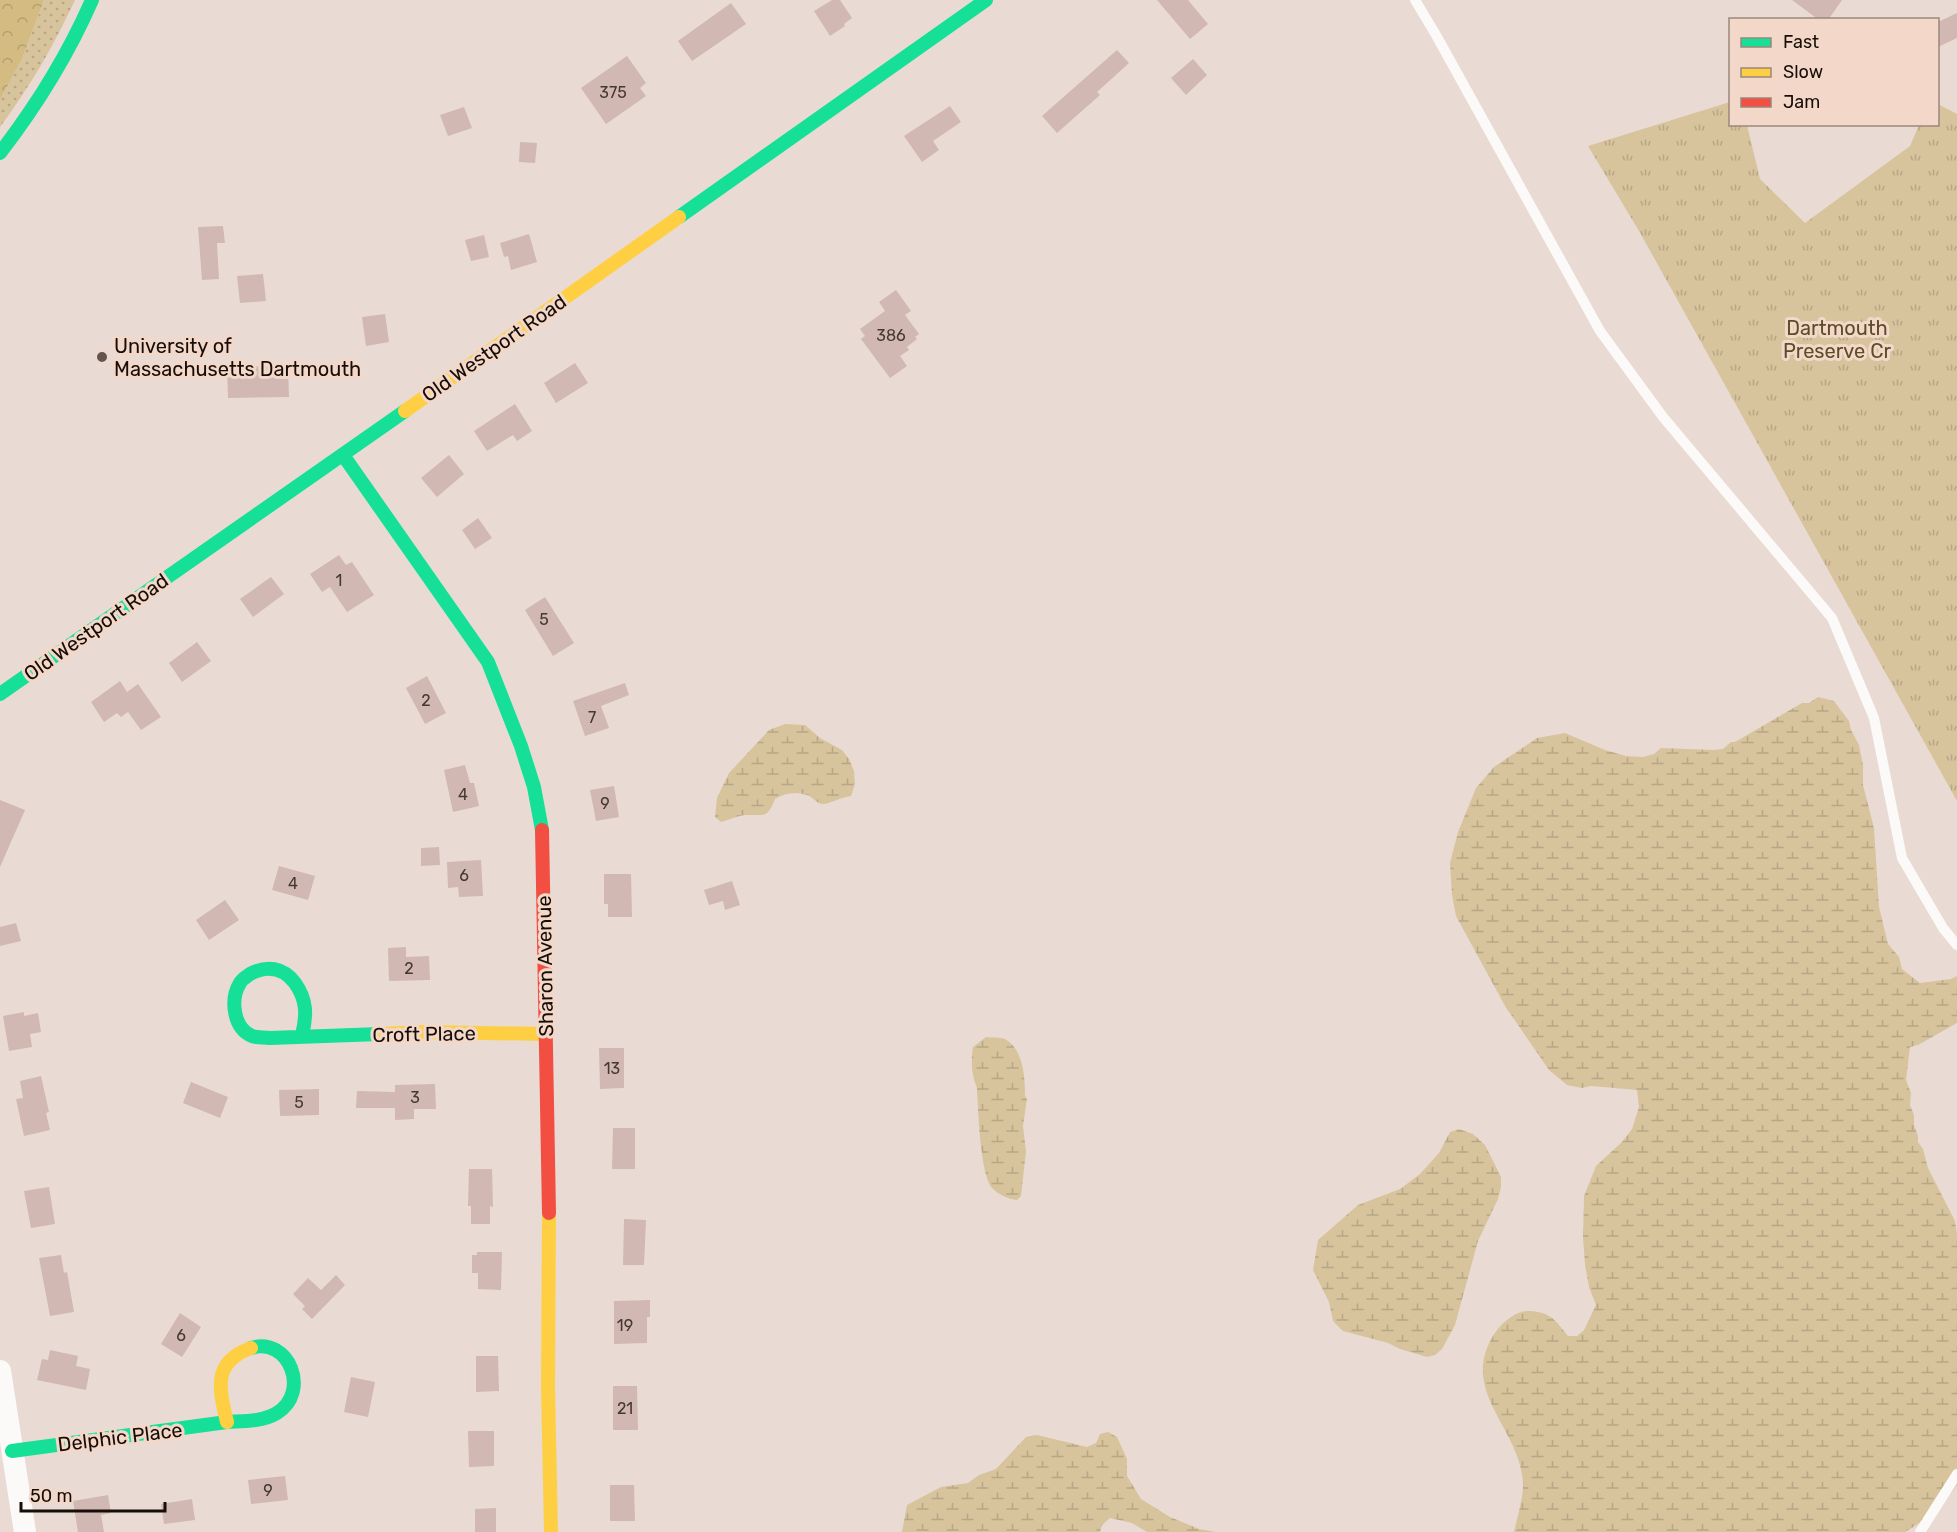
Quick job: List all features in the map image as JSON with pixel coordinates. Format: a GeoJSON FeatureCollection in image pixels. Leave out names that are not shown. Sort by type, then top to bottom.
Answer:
{"type":"FeatureCollection","features":[{"type":"Feature","properties":{"kind":"street"},"geometry":{"type":"LineString","coordinates":[[0,153],[49,84],[92,0]]}},
{"type":"Feature","properties":{"kind":"street","name":"Old Westport Road"},"geometry":{"type":"LineString","coordinates":[[0,694],[343,455],[986,0]]}},
{"type":"Feature","properties":{"kind":"street","name":"Sharon Avenue"},"geometry":{"type":"LineString","coordinates":[[343,455],[488,662],[521,746],[534,787],[542,833],[549,1220],[548,1386],[551,1532]]}},
{"type":"Feature","properties":{"kind":"street","name":"Croft Place"},"geometry":{"type":"LineString","coordinates":[[302,1035],[307,1012],[301,989],[287,972],[272,967],[256,970],[241,980],[235,997],[235,1015],[240,1027],[251,1036],[270,1038],[425,1032],[546,1034]]}},
{"type":"Feature","properties":{"kind":"street","name":"Delphic Place"},"geometry":{"type":"LineString","coordinates":[[12,1451],[227,1422],[260,1420],[277,1413],[291,1400],[295,1382],[290,1363],[273,1347],[256,1346],[241,1351],[224,1369],[220,1390],[227,1422]]}},
{"type":"Feature","properties":{"kind":"street"},"geometry":{"type":"LineString","coordinates":[[0,1371],[25,1532]]}},
{"type":"Feature","properties":{"kind":"lane"},"geometry":{"type":"LineString","coordinates":[[1415,0],[1600,331],[1663,417],[1832,618],[1874,718],[1902,858],[1943,928],[1957,945]]}},
{"type":"Feature","properties":{"kind":"lane"},"geometry":{"type":"LineString","coordinates":[[1920,1532],[1957,1474]]}},
{"type":"Feature","properties":{"kind":"green space"},"geometry":{"type":"Polygon","coordinates":[[[0,0],[44,0],[22,59],[0,100],[0,0]]]}},
{"type":"Feature","properties":{"kind":"green space"},"geometry":{"type":"Polygon","coordinates":[[[44,0],[75,0],[41,65],[0,127],[0,100],[22,59],[44,0]]]}},
{"type":"Feature","properties":{"kind":"green space","name":"Dartmouth Preserve Cr"},"geometry":{"type":"Polygon","coordinates":[[[1729,102],[1729,126],[1747,126],[1760,179],[1805,223],[1910,146],[1919,126],[1939,126],[1939,105],[1957,114],[1957,801],[1639,231],[1588,146],[1729,102]]]}},
{"type":"Feature","properties":{"kind":"green space"},"geometry":{"type":"Polygon","coordinates":[[[1818,697],[1834,701],[1849,721],[1859,745],[1863,765],[1863,785],[1874,828],[1879,907],[1888,944],[1899,957],[1902,969],[1920,983],[1951,979],[1957,976],[1957,1023],[1918,1045],[1910,1047],[1906,1080],[1911,1093],[1910,1105],[1918,1142],[1923,1149],[1928,1168],[1955,1221],[1957,1234],[1957,1485],[1934,1512],[1905,1532],[1514,1532],[1523,1482],[1519,1462],[1486,1389],[1483,1371],[1486,1351],[1500,1327],[1510,1318],[1527,1311],[1547,1315],[1568,1336],[1577,1336],[1584,1330],[1596,1305],[1589,1287],[1585,1265],[1584,1196],[1596,1166],[1622,1142],[1632,1129],[1639,1107],[1637,1090],[1591,1086],[1582,1088],[1567,1085],[1549,1070],[1505,1006],[1456,916],[1450,863],[1458,832],[1476,788],[1494,767],[1537,738],[1565,733],[1626,756],[1643,757],[1654,754],[1661,748],[1723,749],[1731,742],[1735,742],[1802,703],[1809,703],[1818,697]]]}},
{"type":"Feature","properties":{"kind":"green space"},"geometry":{"type":"Polygon","coordinates":[[[785,724],[805,725],[820,738],[842,750],[854,771],[855,784],[851,796],[823,804],[807,795],[790,793],[775,799],[767,813],[742,816],[721,822],[715,817],[717,798],[729,773],[769,730],[785,724]]]}},
{"type":"Feature","properties":{"kind":"green space"},"geometry":{"type":"Polygon","coordinates":[[[986,1037],[1003,1038],[1011,1044],[1020,1057],[1024,1073],[1027,1099],[1023,1126],[1026,1151],[1021,1196],[1017,1200],[1010,1199],[992,1188],[985,1170],[980,1141],[977,1088],[972,1063],[973,1047],[986,1037]]]}},
{"type":"Feature","properties":{"kind":"green space"},"geometry":{"type":"Polygon","coordinates":[[[1459,1129],[1473,1134],[1485,1145],[1501,1177],[1501,1187],[1498,1199],[1478,1241],[1455,1325],[1442,1349],[1435,1355],[1427,1357],[1388,1343],[1343,1331],[1333,1321],[1329,1302],[1313,1270],[1318,1240],[1358,1205],[1400,1189],[1420,1174],[1439,1153],[1450,1132],[1459,1129]]]}},
{"type":"Feature","properties":{"kind":"green space"},"geometry":{"type":"Polygon","coordinates":[[[1108,1432],[1117,1437],[1127,1459],[1127,1476],[1141,1499],[1170,1517],[1199,1529],[1216,1532],[1147,1532],[1132,1523],[1110,1518],[1102,1525],[1100,1532],[902,1532],[907,1505],[941,1487],[968,1483],[979,1475],[996,1469],[1026,1437],[1037,1435],[1087,1447],[1096,1443],[1100,1434],[1108,1432]]]}},
{"type":"Feature","properties":{"kind":"building"},"geometry":{"type":"Polygon","coordinates":[[[832,0],[840,0],[852,18],[830,36],[814,11],[832,0]]]}},
{"type":"Feature","properties":{"kind":"building"},"geometry":{"type":"Polygon","coordinates":[[[1157,0],[1188,0],[1208,24],[1190,39],[1157,0]]]}},
{"type":"Feature","properties":{"kind":"building"},"geometry":{"type":"Polygon","coordinates":[[[1792,0],[1842,0],[1829,18],[1816,18],[1792,0]]]}},
{"type":"Feature","properties":{"kind":"building"},"geometry":{"type":"Polygon","coordinates":[[[731,3],[746,24],[692,61],[678,41],[731,3]]]}},
{"type":"Feature","properties":{"kind":"building"},"geometry":{"type":"Polygon","coordinates":[[[1957,13],[1957,38],[1939,47],[1939,22],[1957,13]]]}},
{"type":"Feature","properties":{"kind":"building"},"geometry":{"type":"Polygon","coordinates":[[[1117,50],[1129,63],[1097,92],[1100,95],[1057,133],[1042,116],[1117,50]]]}},
{"type":"Feature","properties":{"kind":"building"},"geometry":{"type":"Polygon","coordinates":[[[627,56],[646,83],[640,88],[646,96],[606,124],[581,88],[627,56]]]}},
{"type":"Feature","properties":{"kind":"building"},"geometry":{"type":"Polygon","coordinates":[[[1193,59],[1207,75],[1186,95],[1171,78],[1193,59]]]}},
{"type":"Feature","properties":{"kind":"building"},"geometry":{"type":"Polygon","coordinates":[[[950,106],[961,122],[933,141],[939,150],[922,162],[904,136],[950,106]]]}},
{"type":"Feature","properties":{"kind":"building"},"geometry":{"type":"Polygon","coordinates":[[[464,107],[472,128],[448,136],[440,115],[464,107]]]}},
{"type":"Feature","properties":{"kind":"building"},"geometry":{"type":"Polygon","coordinates":[[[520,142],[537,143],[535,163],[519,162],[520,142]]]}},
{"type":"Feature","properties":{"kind":"building"},"geometry":{"type":"Polygon","coordinates":[[[223,226],[225,243],[217,243],[219,279],[202,280],[198,227],[223,226]]]}},
{"type":"Feature","properties":{"kind":"building"},"geometry":{"type":"Polygon","coordinates":[[[529,234],[537,262],[511,270],[508,256],[504,257],[500,243],[529,234]]]}},
{"type":"Feature","properties":{"kind":"building"},"geometry":{"type":"Polygon","coordinates":[[[484,235],[489,257],[471,261],[465,240],[484,235]]]}},
{"type":"Feature","properties":{"kind":"building"},"geometry":{"type":"Polygon","coordinates":[[[263,274],[266,301],[240,303],[237,276],[263,274]]]}},
{"type":"Feature","properties":{"kind":"building"},"geometry":{"type":"Polygon","coordinates":[[[896,290],[911,311],[905,315],[919,334],[915,337],[917,339],[907,347],[909,350],[900,356],[907,366],[890,378],[861,339],[865,336],[860,329],[885,311],[879,302],[896,290]]]}},
{"type":"Feature","properties":{"kind":"building"},"geometry":{"type":"Polygon","coordinates":[[[385,314],[389,342],[366,346],[362,317],[385,314]]]}},
{"type":"Feature","properties":{"kind":"building"},"geometry":{"type":"Polygon","coordinates":[[[575,363],[588,383],[556,403],[544,383],[575,363]]]}},
{"type":"Feature","properties":{"kind":"building"},"geometry":{"type":"Polygon","coordinates":[[[288,366],[289,397],[228,398],[227,367],[288,366]]]}},
{"type":"Feature","properties":{"kind":"building"},"geometry":{"type":"Polygon","coordinates":[[[515,404],[532,431],[517,441],[513,435],[487,451],[474,431],[515,404]]]}},
{"type":"Feature","properties":{"kind":"building"},"geometry":{"type":"Polygon","coordinates":[[[449,455],[464,474],[437,497],[421,478],[449,455]]]}},
{"type":"Feature","properties":{"kind":"building"},"geometry":{"type":"Polygon","coordinates":[[[478,518],[492,538],[475,549],[462,530],[478,518]]]}},
{"type":"Feature","properties":{"kind":"building"},"geometry":{"type":"Polygon","coordinates":[[[339,555],[346,565],[352,562],[374,595],[347,612],[330,587],[322,592],[310,574],[339,555]]]}},
{"type":"Feature","properties":{"kind":"building"},"geometry":{"type":"Polygon","coordinates":[[[271,577],[284,594],[253,617],[240,599],[271,577]]]}},
{"type":"Feature","properties":{"kind":"building"},"geometry":{"type":"Polygon","coordinates":[[[545,597],[574,643],[553,656],[525,610],[545,597]]]}},
{"type":"Feature","properties":{"kind":"building"},"geometry":{"type":"Polygon","coordinates":[[[197,642],[211,661],[182,682],[169,663],[197,642]]]}},
{"type":"Feature","properties":{"kind":"building"},"geometry":{"type":"Polygon","coordinates":[[[427,676],[446,713],[425,724],[406,688],[427,676]]]}},
{"type":"Feature","properties":{"kind":"building"},"geometry":{"type":"Polygon","coordinates":[[[120,681],[127,692],[138,684],[161,717],[141,730],[128,712],[121,717],[117,713],[104,722],[91,702],[120,681]]]}},
{"type":"Feature","properties":{"kind":"building"},"geometry":{"type":"Polygon","coordinates":[[[625,683],[629,695],[601,706],[609,728],[585,736],[573,701],[625,683]]]}},
{"type":"Feature","properties":{"kind":"building"},"geometry":{"type":"Polygon","coordinates":[[[465,765],[470,783],[474,783],[479,806],[453,812],[444,770],[465,765]]]}},
{"type":"Feature","properties":{"kind":"building"},"geometry":{"type":"Polygon","coordinates":[[[614,786],[619,817],[596,821],[590,790],[614,786]]]}},
{"type":"Feature","properties":{"kind":"building"},"geometry":{"type":"Polygon","coordinates":[[[0,800],[25,810],[0,867],[0,800]]]}},
{"type":"Feature","properties":{"kind":"building"},"geometry":{"type":"Polygon","coordinates":[[[439,847],[440,865],[421,866],[421,848],[439,847]]]}},
{"type":"Feature","properties":{"kind":"building"},"geometry":{"type":"Polygon","coordinates":[[[481,860],[483,896],[459,897],[458,887],[448,888],[447,862],[481,860]]]}},
{"type":"Feature","properties":{"kind":"building"},"geometry":{"type":"Polygon","coordinates":[[[279,866],[315,876],[308,900],[272,890],[279,866]]]}},
{"type":"Feature","properties":{"kind":"building"},"geometry":{"type":"Polygon","coordinates":[[[604,874],[631,874],[632,917],[608,917],[608,904],[604,904],[604,874]]]}},
{"type":"Feature","properties":{"kind":"building"},"geometry":{"type":"Polygon","coordinates":[[[732,881],[740,905],[725,910],[723,901],[709,905],[704,890],[732,881]]]}},
{"type":"Feature","properties":{"kind":"building"},"geometry":{"type":"Polygon","coordinates":[[[225,900],[239,920],[209,940],[196,920],[225,900]]]}},
{"type":"Feature","properties":{"kind":"building"},"geometry":{"type":"Polygon","coordinates":[[[16,923],[21,941],[0,946],[0,927],[16,923]]]}},
{"type":"Feature","properties":{"kind":"building"},"geometry":{"type":"Polygon","coordinates":[[[406,947],[406,957],[429,956],[430,980],[389,981],[388,948],[406,947]]]}},
{"type":"Feature","properties":{"kind":"building"},"geometry":{"type":"Polygon","coordinates":[[[24,1012],[24,1016],[38,1013],[41,1032],[30,1034],[32,1047],[9,1051],[3,1016],[24,1012]]]}},
{"type":"Feature","properties":{"kind":"building"},"geometry":{"type":"Polygon","coordinates":[[[599,1048],[624,1048],[624,1088],[600,1089],[599,1048]]]}},
{"type":"Feature","properties":{"kind":"building"},"geometry":{"type":"Polygon","coordinates":[[[41,1076],[49,1112],[46,1113],[50,1130],[24,1136],[16,1099],[23,1098],[20,1081],[41,1076]]]}},
{"type":"Feature","properties":{"kind":"building"},"geometry":{"type":"Polygon","coordinates":[[[191,1082],[228,1097],[220,1118],[183,1103],[191,1082]]]}},
{"type":"Feature","properties":{"kind":"building"},"geometry":{"type":"Polygon","coordinates":[[[435,1084],[436,1109],[414,1109],[414,1119],[395,1120],[395,1108],[356,1108],[357,1091],[395,1092],[395,1085],[435,1084]]]}},
{"type":"Feature","properties":{"kind":"building"},"geometry":{"type":"Polygon","coordinates":[[[319,1089],[319,1115],[280,1116],[279,1090],[319,1089]]]}},
{"type":"Feature","properties":{"kind":"building"},"geometry":{"type":"Polygon","coordinates":[[[613,1128],[635,1128],[635,1169],[612,1169],[613,1128]]]}},
{"type":"Feature","properties":{"kind":"building"},"geometry":{"type":"Polygon","coordinates":[[[469,1169],[492,1169],[493,1207],[490,1206],[490,1224],[471,1224],[471,1206],[468,1206],[469,1169]]]}},
{"type":"Feature","properties":{"kind":"building"},"geometry":{"type":"Polygon","coordinates":[[[49,1187],[55,1224],[31,1228],[24,1191],[49,1187]]]}},
{"type":"Feature","properties":{"kind":"building"},"geometry":{"type":"Polygon","coordinates":[[[624,1219],[646,1220],[644,1265],[623,1265],[624,1219]]]}},
{"type":"Feature","properties":{"kind":"building"},"geometry":{"type":"Polygon","coordinates":[[[477,1252],[502,1252],[501,1290],[478,1289],[478,1273],[472,1273],[472,1255],[477,1255],[477,1252]]]}},
{"type":"Feature","properties":{"kind":"building"},"geometry":{"type":"Polygon","coordinates":[[[61,1255],[64,1273],[67,1272],[74,1312],[50,1316],[39,1258],[61,1255]]]}},
{"type":"Feature","properties":{"kind":"building"},"geometry":{"type":"Polygon","coordinates":[[[336,1275],[345,1285],[312,1319],[302,1309],[305,1306],[293,1294],[308,1278],[321,1290],[336,1275]]]}},
{"type":"Feature","properties":{"kind":"building"},"geometry":{"type":"Polygon","coordinates":[[[650,1300],[650,1317],[647,1317],[647,1343],[614,1344],[614,1301],[650,1300]]]}},
{"type":"Feature","properties":{"kind":"building"},"geometry":{"type":"Polygon","coordinates":[[[180,1313],[201,1327],[182,1357],[161,1344],[180,1313]]]}},
{"type":"Feature","properties":{"kind":"building"},"geometry":{"type":"Polygon","coordinates":[[[50,1350],[78,1356],[76,1366],[90,1369],[86,1390],[37,1380],[42,1359],[48,1360],[50,1350]]]}},
{"type":"Feature","properties":{"kind":"building"},"geometry":{"type":"Polygon","coordinates":[[[476,1356],[498,1356],[499,1391],[476,1392],[476,1356]]]}},
{"type":"Feature","properties":{"kind":"building"},"geometry":{"type":"Polygon","coordinates":[[[351,1377],[375,1382],[368,1417],[344,1412],[351,1377]]]}},
{"type":"Feature","properties":{"kind":"building"},"geometry":{"type":"Polygon","coordinates":[[[613,1386],[637,1386],[638,1430],[613,1430],[613,1386]]]}},
{"type":"Feature","properties":{"kind":"building"},"geometry":{"type":"Polygon","coordinates":[[[468,1431],[494,1431],[494,1466],[469,1467],[468,1431]]]}},
{"type":"Feature","properties":{"kind":"building"},"geometry":{"type":"Polygon","coordinates":[[[285,1476],[288,1500],[251,1504],[248,1480],[285,1476]]]}},
{"type":"Feature","properties":{"kind":"building"},"geometry":{"type":"Polygon","coordinates":[[[610,1485],[634,1485],[635,1521],[610,1521],[610,1485]]]}},
{"type":"Feature","properties":{"kind":"building"},"geometry":{"type":"Polygon","coordinates":[[[108,1495],[111,1513],[101,1515],[104,1532],[78,1532],[73,1501],[108,1495]]]}},
{"type":"Feature","properties":{"kind":"building"},"geometry":{"type":"Polygon","coordinates":[[[192,1499],[195,1520],[164,1524],[161,1504],[192,1499]]]}},
{"type":"Feature","properties":{"kind":"building"},"geometry":{"type":"Polygon","coordinates":[[[496,1508],[496,1532],[475,1532],[475,1509],[496,1508]]]}},
{"type":"Feature","properties":{"kind":"traffic: fast"},"geometry":{"type":"LineString","coordinates":[[0,153],[27,117],[51,79],[92,0]]}},
{"type":"Feature","properties":{"kind":"traffic: fast"},"geometry":{"type":"LineString","coordinates":[[679,217],[986,0]]}},
{"type":"Feature","properties":{"kind":"traffic: fast"},"geometry":{"type":"LineString","coordinates":[[0,694],[405,411]]}},
{"type":"Feature","properties":{"kind":"traffic: fast"},"geometry":{"type":"LineString","coordinates":[[343,455],[488,662],[521,746],[534,787],[542,830]]}},
{"type":"Feature","properties":{"kind":"traffic: fast"},"geometry":{"type":"LineString","coordinates":[[302,1035],[305,1021],[304,1002],[299,989],[290,978],[280,971],[263,969],[242,980],[235,997],[235,1013],[241,1027],[252,1036],[270,1038],[380,1034]]}},
{"type":"Feature","properties":{"kind":"traffic: fast"},"geometry":{"type":"LineString","coordinates":[[12,1451],[271,1416],[287,1404],[293,1392],[294,1380],[291,1368],[276,1350],[264,1346],[251,1348]]}},
{"type":"Feature","properties":{"kind":"traffic: slow"},"geometry":{"type":"LineString","coordinates":[[405,411],[679,217]]}},
{"type":"Feature","properties":{"kind":"traffic: slow"},"geometry":{"type":"LineString","coordinates":[[380,1034],[425,1032],[546,1034]]}},
{"type":"Feature","properties":{"kind":"traffic: slow"},"geometry":{"type":"LineString","coordinates":[[549,1213],[548,1386],[551,1532]]}},
{"type":"Feature","properties":{"kind":"traffic: slow"},"geometry":{"type":"LineString","coordinates":[[227,1422],[221,1378],[230,1361],[251,1348]]}},
{"type":"Feature","properties":{"kind":"traffic: jam"},"geometry":{"type":"LineString","coordinates":[[542,830],[549,1213]]}},
{"type":"Feature","properties":{"kind":"place","name":"University of Massachusetts Dartmouth"},"geometry":{"type":"Point","coordinates":[102,357]}}]}
